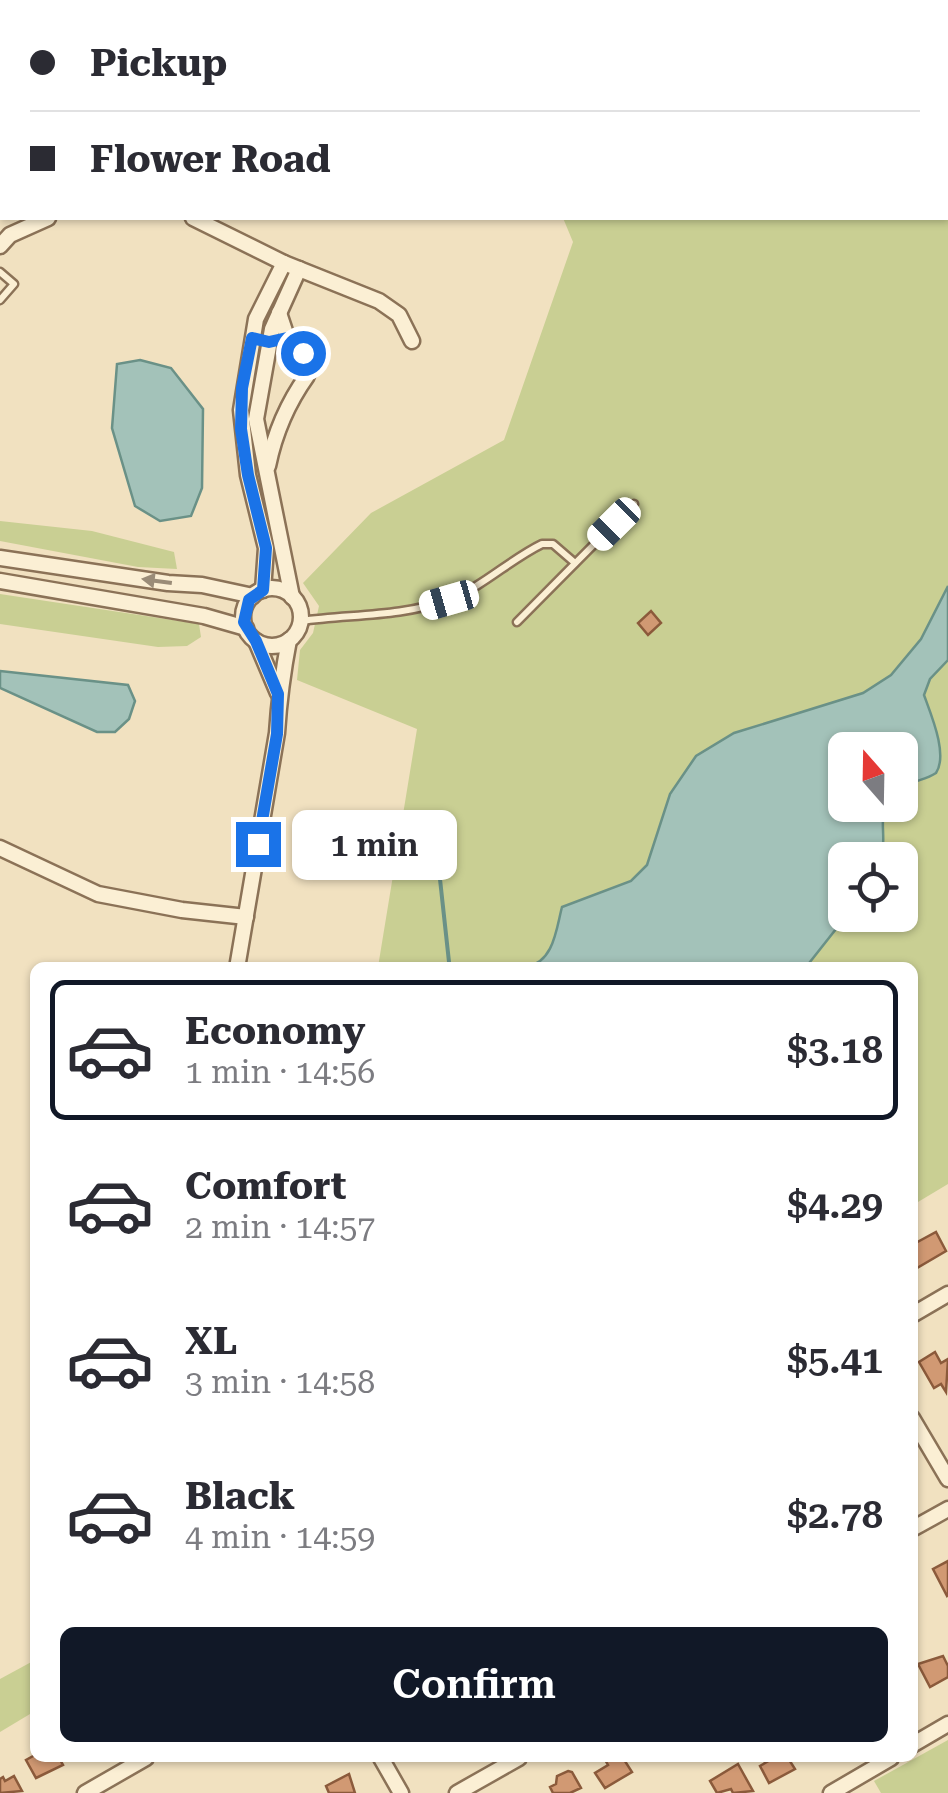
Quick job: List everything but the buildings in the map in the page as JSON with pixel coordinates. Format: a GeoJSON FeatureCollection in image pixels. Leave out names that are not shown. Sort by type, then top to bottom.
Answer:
{"type":"FeatureCollection","features":[{"type":"Feature","properties":{"kind":"street"},"geometry":{"type":"LineString","coordinates":[[0,246],[10,235],[44,220]]}},
{"type":"Feature","properties":{"kind":"street"},"geometry":{"type":"LineString","coordinates":[[197,220],[299,269],[379,301],[399,315],[412,341]]}},
{"type":"Feature","properties":{"kind":"street"},"geometry":{"type":"LineString","coordinates":[[278,694],[256,641],[246,628],[244,610],[258,593],[266,548],[241,429],[242,388],[256,319],[284,262]]}},
{"type":"Feature","properties":{"kind":"street"},"geometry":{"type":"LineString","coordinates":[[238,962],[277,734],[278,694],[285,677],[289,640],[301,621],[292,597],[256,419],[269,342],[299,269]]}},
{"type":"Feature","properties":{"kind":"street"},"geometry":{"type":"LineString","coordinates":[[266,472],[290,400],[307,376],[303,353],[287,338],[279,314]]}},
{"type":"Feature","properties":{"kind":"street"},"geometry":{"type":"LineString","coordinates":[[252,338],[269,342],[287,338]]}},
{"type":"Feature","properties":{"kind":"street"},"geometry":{"type":"LineString","coordinates":[[0,558],[168,583],[258,593],[280,590],[292,597]]}},
{"type":"Feature","properties":{"kind":"street"},"geometry":{"type":"LineString","coordinates":[[0,581],[204,616],[246,628]]}},
{"type":"Feature","properties":{"kind":"street"},"geometry":{"type":"LineString","coordinates":[[256,641],[273,646],[289,640]]}},
{"type":"Feature","properties":{"kind":"street"},"geometry":{"type":"LineString","coordinates":[[0,848],[98,894],[246,917]]}},
{"type":"Feature","properties":{"kind":"street"},"geometry":{"type":"LineString","coordinates":[[918,1312],[948,1294]]}},
{"type":"Feature","properties":{"kind":"street"},"geometry":{"type":"LineString","coordinates":[[918,1428],[948,1479]]}},
{"type":"Feature","properties":{"kind":"street"},"geometry":{"type":"LineString","coordinates":[[918,1526],[948,1509]]}},
{"type":"Feature","properties":{"kind":"street"},"geometry":{"type":"LineString","coordinates":[[918,1742],[948,1724]]}},
{"type":"Feature","properties":{"kind":"street"},"geometry":{"type":"LineString","coordinates":[[85,1793],[139,1762]]}},
{"type":"Feature","properties":{"kind":"street"},"geometry":{"type":"LineString","coordinates":[[383,1762],[401,1793]]}},
{"type":"Feature","properties":{"kind":"street"},"geometry":{"type":"LineString","coordinates":[[457,1793],[512,1762]]}},
{"type":"Feature","properties":{"kind":"street"},"geometry":{"type":"LineString","coordinates":[[831,1793],[885,1762]]}},
{"type":"Feature","properties":{"kind":"lane"},"geometry":{"type":"LineString","coordinates":[[0,272],[14,284],[0,300]]}},
{"type":"Feature","properties":{"kind":"lane"},"geometry":{"type":"LineString","coordinates":[[517,622],[634,504]]}},
{"type":"Feature","properties":{"kind":"lane"},"geometry":{"type":"LineString","coordinates":[[301,621],[392,614],[449,600],[483,584],[542,544],[554,544],[575,563]]}},
{"type":"Feature","properties":{"kind":"green space"},"geometry":{"type":"Polygon","coordinates":[[[564,220],[948,220],[948,1184],[918,1202],[918,962],[379,962],[417,729],[297,680],[300,650],[313,633],[319,606],[303,583],[371,513],[504,440],[573,242],[564,220]]]}},
{"type":"Feature","properties":{"kind":"green space"},"geometry":{"type":"Polygon","coordinates":[[[0,521],[92,531],[174,552],[177,569],[138,567],[0,541],[0,521]]]}},
{"type":"Feature","properties":{"kind":"green space"},"geometry":{"type":"Polygon","coordinates":[[[0,594],[199,624],[201,637],[187,646],[158,647],[0,624],[0,594]]]}},
{"type":"Feature","properties":{"kind":"green space"},"geometry":{"type":"Polygon","coordinates":[[[30,1663],[30,1714],[0,1732],[0,1679],[30,1663]]]}},
{"type":"Feature","properties":{"kind":"green space"},"geometry":{"type":"Polygon","coordinates":[[[948,1740],[948,1793],[881,1793],[874,1781],[908,1762],[918,1762],[918,1757],[948,1740]]]}},
{"type":"Feature","properties":{"kind":"water"},"geometry":{"type":"Polygon","coordinates":[[[140,360],[171,368],[203,409],[202,488],[191,516],[160,521],[135,506],[112,428],[117,364],[140,360]]]}},
{"type":"Feature","properties":{"kind":"water"},"geometry":{"type":"Polygon","coordinates":[[[948,586],[948,660],[930,679],[924,695],[938,736],[940,756],[936,773],[918,781],[918,732],[828,732],[828,822],[883,822],[883,842],[828,842],[828,932],[834,932],[810,962],[538,962],[555,935],[562,907],[631,881],[647,865],[670,794],[696,756],[734,733],[863,693],[891,675],[921,639],[948,586]]]}},
{"type":"Feature","properties":{"kind":"water"},"geometry":{"type":"Polygon","coordinates":[[[0,671],[128,685],[135,701],[129,719],[115,732],[97,732],[0,688],[0,671]]]}},
{"type":"Feature","properties":{"kind":"waterway"},"geometry":{"type":"LineString","coordinates":[[419,814],[439,870],[449,962]]}},
{"type":"Feature","properties":{"kind":"route"},"geometry":{"type":"LineString","coordinates":[[258,844],[277,734],[278,694],[244,622],[249,600],[263,590],[266,548],[244,452],[242,388],[252,338],[269,342],[287,338],[303,353]]}}]}
